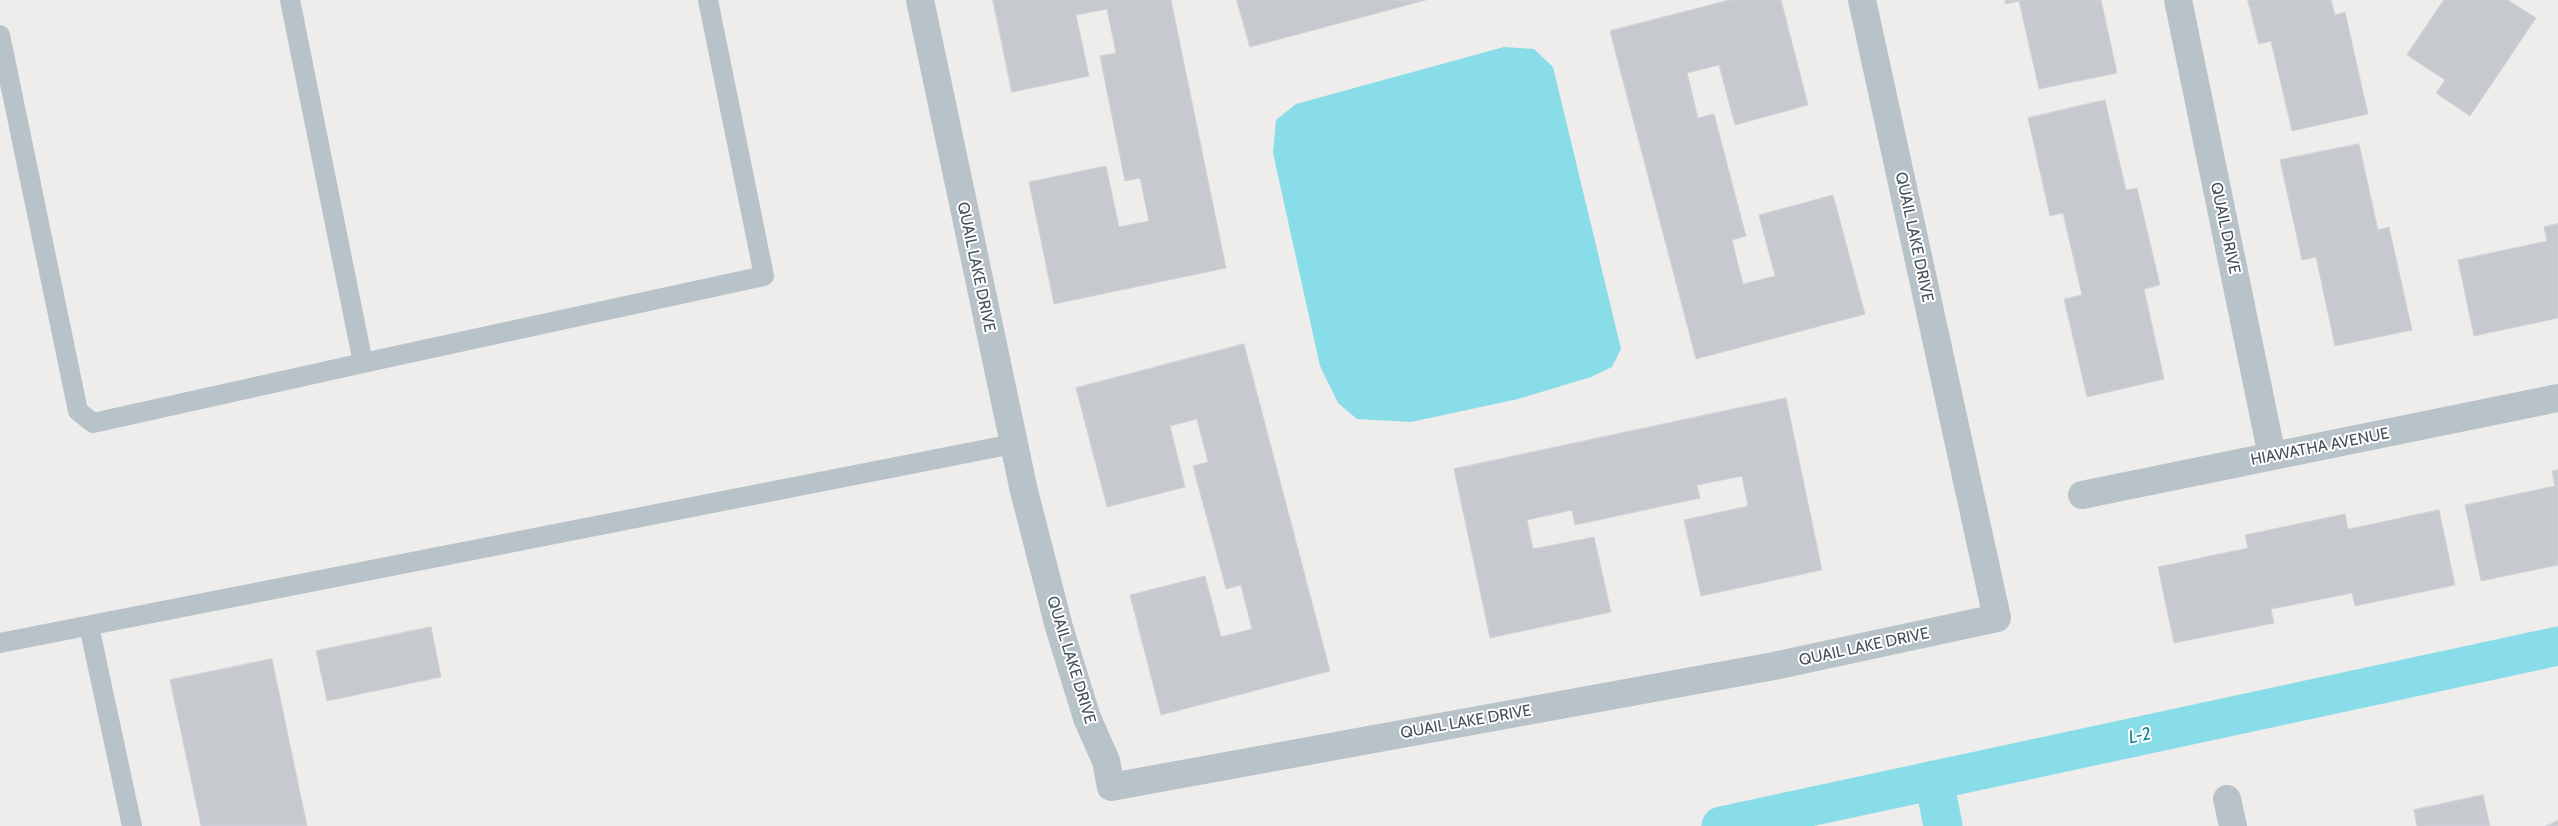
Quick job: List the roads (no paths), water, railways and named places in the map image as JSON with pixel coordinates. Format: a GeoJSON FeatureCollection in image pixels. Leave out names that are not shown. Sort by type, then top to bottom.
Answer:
{"type":"FeatureCollection","features":[{"type":"Feature","properties":{"kind":"street","name":"QUAIL LAKE DRIVE"},"geometry":{"type":"LineString","coordinates":[[920,0],[1013,444],[1059,627],[1087,718],[1106,761],[1111,787],[1774,666],[1997,618],[1862,0]]}},
{"type":"Feature","properties":{"kind":"street","name":"QUAIL DRIVE"},"geometry":{"type":"LineString","coordinates":[[2178,0],[2272,456]]}},
{"type":"Feature","properties":{"kind":"street","name":"HIAWATHA AVENUE"},"geometry":{"type":"LineString","coordinates":[[2082,495],[2558,398]]}},
{"type":"Feature","properties":{"kind":"street"},"geometry":{"type":"LineString","coordinates":[[2227,799],[2233,826]]}},
{"type":"Feature","properties":{"kind":"lane"},"geometry":{"type":"LineString","coordinates":[[290,0],[363,363]]}},
{"type":"Feature","properties":{"kind":"lane"},"geometry":{"type":"LineString","coordinates":[[0,35],[78,411],[93,423],[764,276],[708,0]]}},
{"type":"Feature","properties":{"kind":"lane"},"geometry":{"type":"LineString","coordinates":[[0,643],[1013,444]]}},
{"type":"Feature","properties":{"kind":"lane"},"geometry":{"type":"LineString","coordinates":[[89,626],[132,826]]}},
{"type":"Feature","properties":{"kind":"water"},"geometry":{"type":"Polygon","coordinates":[[[1504,47],[1534,49],[1553,67],[1621,349],[1612,367],[1591,377],[1518,399],[1411,422],[1357,419],[1338,403],[1320,366],[1273,153],[1276,120],[1296,104],[1504,47]]]}},
{"type":"Feature","properties":{"kind":"waterway","name":"L-2"},"geometry":{"type":"LineString","coordinates":[[1721,826],[2558,646]]}},
{"type":"Feature","properties":{"kind":"waterway"},"geometry":{"type":"LineString","coordinates":[[1934,780],[1943,826]]}}]}
